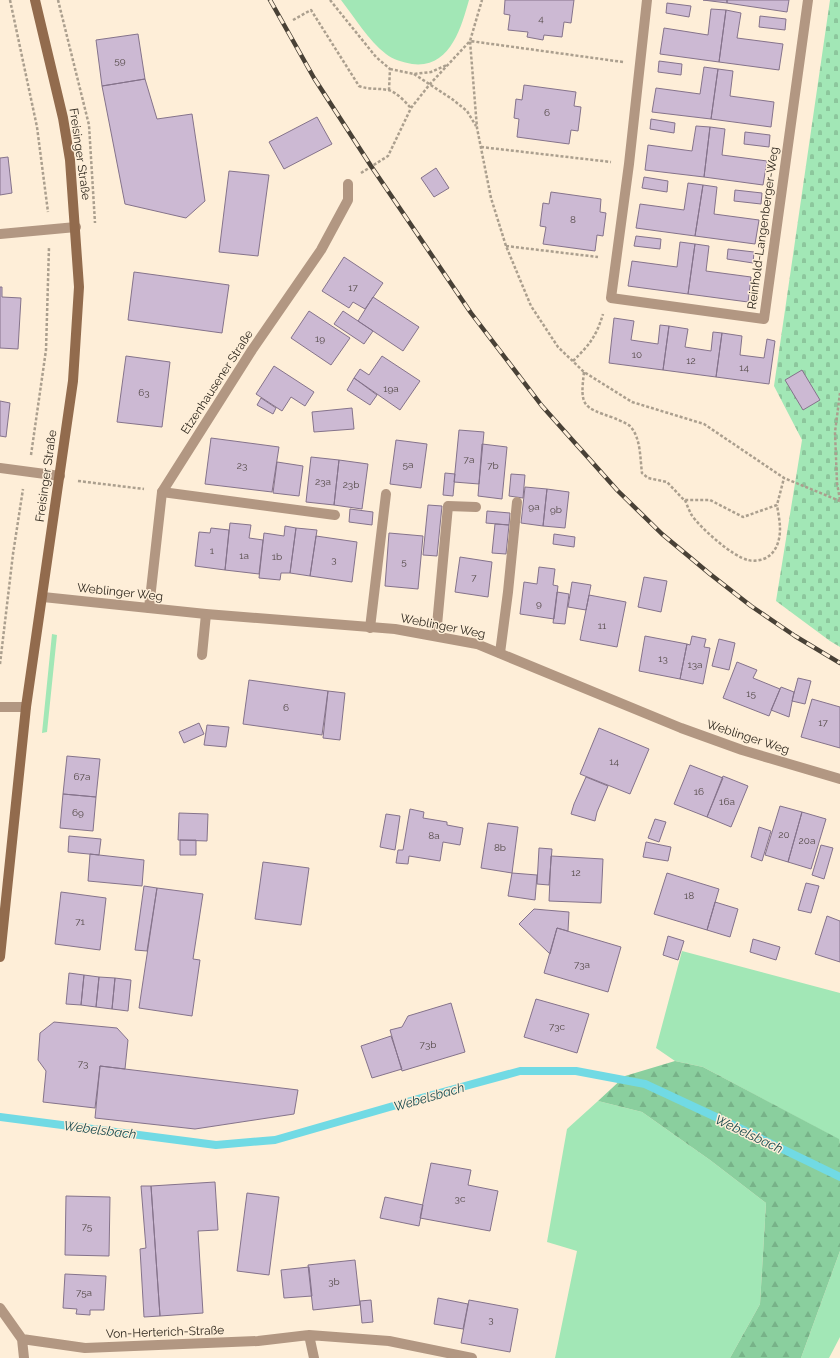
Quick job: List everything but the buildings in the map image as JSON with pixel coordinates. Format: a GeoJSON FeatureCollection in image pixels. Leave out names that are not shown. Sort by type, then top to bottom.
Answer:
{"type":"FeatureCollection","features":[{"type":"Feature","properties":{"kind":"main road","name":"Freisinger Straße"},"geometry":{"type":"LineString","coordinates":[[0,957],[26,707],[73,381],[79,287],[76,226],[70,160],[63,118],[35,0]]}},
{"type":"Feature","properties":{"kind":"street"},"geometry":{"type":"LineString","coordinates":[[611,298],[629,164],[648,0]]}},
{"type":"Feature","properties":{"kind":"street","name":"Reinhold-Langenberger-Weg"},"geometry":{"type":"LineString","coordinates":[[611,298],[764,318],[808,0]]}},
{"type":"Feature","properties":{"kind":"street","name":"Etzenhausener Straße"},"geometry":{"type":"LineString","coordinates":[[149,608],[162,492],[252,350],[321,250],[348,200],[348,184]]}},
{"type":"Feature","properties":{"kind":"street"},"geometry":{"type":"LineString","coordinates":[[0,234],[76,226]]}},
{"type":"Feature","properties":{"kind":"street"},"geometry":{"type":"LineString","coordinates":[[0,468],[60,476]]}},
{"type":"Feature","properties":{"kind":"street"},"geometry":{"type":"LineString","coordinates":[[162,492],[335,515]]}},
{"type":"Feature","properties":{"kind":"street"},"geometry":{"type":"LineString","coordinates":[[370,628],[386,494]]}},
{"type":"Feature","properties":{"kind":"street"},"geometry":{"type":"LineString","coordinates":[[500,653],[517,502]]}},
{"type":"Feature","properties":{"kind":"street"},"geometry":{"type":"LineString","coordinates":[[436,636],[448,506],[476,507]]}},
{"type":"Feature","properties":{"kind":"street","name":"Weblinger Weg"},"geometry":{"type":"LineString","coordinates":[[43,597],[206,614],[395,629],[477,644],[681,728],[742,750],[840,779]]}},
{"type":"Feature","properties":{"kind":"street"},"geometry":{"type":"LineString","coordinates":[[202,655],[206,614]]}},
{"type":"Feature","properties":{"kind":"street"},"geometry":{"type":"LineString","coordinates":[[0,707],[26,707]]}},
{"type":"Feature","properties":{"kind":"street"},"geometry":{"type":"LineString","coordinates":[[0,1308],[22,1339],[24,1358]]}},
{"type":"Feature","properties":{"kind":"street"},"geometry":{"type":"LineString","coordinates":[[309,1335],[314,1358]]}},
{"type":"Feature","properties":{"kind":"street","name":"Von-Herterich-Straße"},"geometry":{"type":"LineString","coordinates":[[22,1339],[85,1348],[258,1341],[309,1335],[389,1341],[472,1358]]}},
{"type":"Feature","properties":{"kind":"path"},"geometry":{"type":"LineString","coordinates":[[0,664],[14,546],[22,492],[29,472],[46,350],[50,229],[37,127],[10,0]]}},
{"type":"Feature","properties":{"kind":"path"},"geometry":{"type":"LineString","coordinates":[[330,0],[376,57],[390,69],[414,74],[431,72],[448,64]]}},
{"type":"Feature","properties":{"kind":"path"},"geometry":{"type":"LineString","coordinates":[[482,0],[470,41],[477,128],[491,198],[506,246],[532,306],[558,347],[584,372],[632,402],[704,424],[784,478],[840,501]]}},
{"type":"Feature","properties":{"kind":"path"},"geometry":{"type":"LineString","coordinates":[[293,20],[311,10],[359,86],[368,89],[389,90],[411,108]]}},
{"type":"Feature","properties":{"kind":"path"},"geometry":{"type":"LineString","coordinates":[[360,173],[388,156],[411,108],[430,84],[470,41]]}},
{"type":"Feature","properties":{"kind":"path"},"geometry":{"type":"LineString","coordinates":[[470,41],[640,65]]}},
{"type":"Feature","properties":{"kind":"path"},"geometry":{"type":"LineString","coordinates":[[389,90],[390,69]]}},
{"type":"Feature","properties":{"kind":"path"},"geometry":{"type":"LineString","coordinates":[[414,74],[452,99],[467,112],[477,128]]}},
{"type":"Feature","properties":{"kind":"path"},"geometry":{"type":"LineString","coordinates":[[481,146],[629,164]]}},
{"type":"Feature","properties":{"kind":"path"},"geometry":{"type":"LineString","coordinates":[[506,246],[616,259]]}},
{"type":"Feature","properties":{"kind":"path"},"geometry":{"type":"LineString","coordinates":[[573,361],[591,343],[599,328],[604,310],[611,298]]}},
{"type":"Feature","properties":{"kind":"path"},"geometry":{"type":"LineString","coordinates":[[584,372],[582,391],[583,401],[587,407],[595,412],[618,419],[630,426],[638,441],[642,473],[648,478],[667,482],[684,500],[692,515],[704,529],[736,555],[748,560],[758,560],[767,558],[774,551],[778,542],[780,529],[777,505],[784,478]]}},
{"type":"Feature","properties":{"kind":"path"},"geometry":{"type":"LineString","coordinates":[[840,393],[834,432],[837,483],[840,501]]}},
{"type":"Feature","properties":{"kind":"path"},"geometry":{"type":"LineString","coordinates":[[60,476],[74,480],[162,492]]}},
{"type":"Feature","properties":{"kind":"path"},"geometry":{"type":"LineString","coordinates":[[684,500],[710,500],[743,517],[777,505]]}},
{"type":"Feature","properties":{"kind":"green space"},"geometry":{"type":"Polygon","coordinates":[[[341,0],[469,0],[462,23],[452,44],[445,53],[436,60],[425,64],[412,64],[392,58],[379,48],[341,0]]]}},
{"type":"Feature","properties":{"kind":"green space"},"geometry":{"type":"Polygon","coordinates":[[[830,0],[840,0],[840,647],[776,601],[802,440],[774,386],[830,0]]]}},
{"type":"Feature","properties":{"kind":"green space"},"geometry":{"type":"Polygon","coordinates":[[[52,634],[57,635],[47,732],[42,733],[52,634]]]}},
{"type":"Feature","properties":{"kind":"green space"},"geometry":{"type":"Polygon","coordinates":[[[682,951],[840,993],[840,1144],[838,1139],[703,1067],[675,1061],[656,1048],[682,951]]]}},
{"type":"Feature","properties":{"kind":"green space"},"geometry":{"type":"Polygon","coordinates":[[[675,1061],[703,1067],[839,1139],[840,1251],[801,1358],[730,1358],[760,1304],[766,1203],[710,1160],[642,1112],[598,1101],[625,1076],[675,1061]]]}},
{"type":"Feature","properties":{"kind":"green space"},"geometry":{"type":"Polygon","coordinates":[[[598,1101],[642,1112],[710,1160],[766,1203],[760,1304],[730,1358],[555,1358],[577,1251],[547,1242],[567,1129],[598,1101]]]}},
{"type":"Feature","properties":{"kind":"green space"},"geometry":{"type":"Polygon","coordinates":[[[840,1251],[840,1337],[829,1358],[801,1358],[840,1251]]]}},
{"type":"Feature","properties":{"kind":"waterway","name":"Webelsbach"},"geometry":{"type":"LineString","coordinates":[[0,1117],[216,1145],[275,1140],[520,1071],[576,1071],[645,1084],[840,1177]]}},
{"type":"Feature","properties":{"kind":"railway"},"geometry":{"type":"LineString","coordinates":[[270,0],[314,78],[371,166],[471,313],[542,406],[617,490],[662,534],[751,606],[795,636],[840,663]]}}]}
